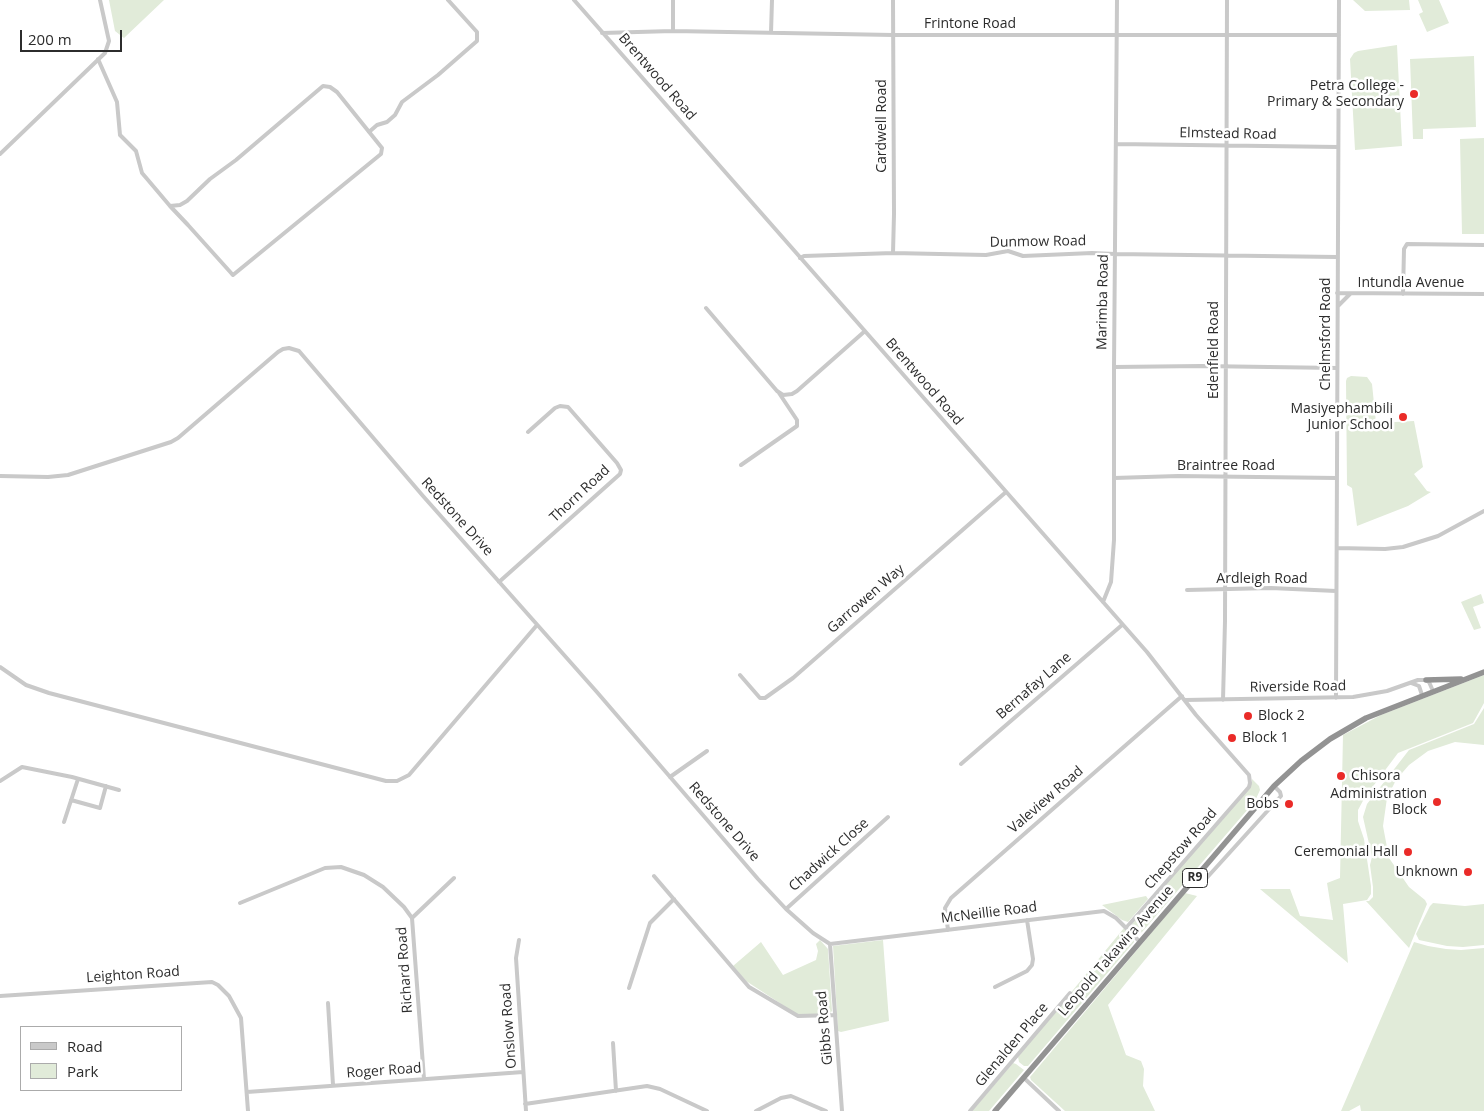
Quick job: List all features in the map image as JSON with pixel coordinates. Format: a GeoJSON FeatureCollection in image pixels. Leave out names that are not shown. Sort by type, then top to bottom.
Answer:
{"type":"FeatureCollection","features":[{"type":"Feature","properties":{"kind":"highway","name":"Leopold Takawira Avenue"},"geometry":{"type":"LineString","coordinates":[[995,1111],[1274,786],[1301,761],[1330,739],[1366,718],[1484,672]]}},
{"type":"Feature","properties":{"kind":"highway"},"geometry":{"type":"LineString","coordinates":[[1426,680],[1464,679]]}},
{"type":"Feature","properties":{"kind":"street"},"geometry":{"type":"LineString","coordinates":[[0,154],[105,53],[109,41],[100,0]]}},
{"type":"Feature","properties":{"kind":"street"},"geometry":{"type":"LineString","coordinates":[[369,132],[377,125],[387,122],[395,115],[402,102],[438,75],[477,41],[477,32],[448,0]]}},
{"type":"Feature","properties":{"kind":"street","name":"Brentwood Road"},"geometry":{"type":"LineString","coordinates":[[574,0],[1152,658],[1249,775],[1250,783]]}},
{"type":"Feature","properties":{"kind":"street"},"geometry":{"type":"LineString","coordinates":[[672,30],[673,0]]}},
{"type":"Feature","properties":{"kind":"street"},"geometry":{"type":"LineString","coordinates":[[771,32],[772,0]]}},
{"type":"Feature","properties":{"kind":"street","name":"Cardwell Road"},"geometry":{"type":"LineString","coordinates":[[893,0],[893,253]]}},
{"type":"Feature","properties":{"kind":"street","name":"Marimba Road"},"geometry":{"type":"LineString","coordinates":[[1103,602],[1110,587],[1113,574],[1117,0]]}},
{"type":"Feature","properties":{"kind":"street","name":"Edenfield Road"},"geometry":{"type":"LineString","coordinates":[[1223,700],[1227,0]]}},
{"type":"Feature","properties":{"kind":"street","name":"Chelmsford Road"},"geometry":{"type":"LineString","coordinates":[[1336,698],[1339,0]]}},
{"type":"Feature","properties":{"kind":"street","name":"Frintone Road"},"geometry":{"type":"LineString","coordinates":[[602,33],[672,30],[893,35],[1339,35]]}},
{"type":"Feature","properties":{"kind":"street"},"geometry":{"type":"LineString","coordinates":[[98,59],[118,105],[120,135],[136,150],[142,173],[170,206],[234,275],[381,154],[382,148],[337,92],[330,86],[323,86],[236,160],[210,179],[187,201],[180,205],[170,206]]}},
{"type":"Feature","properties":{"kind":"street","name":"Elmstead Road"},"geometry":{"type":"LineString","coordinates":[[1116,144],[1338,147]]}},
{"type":"Feature","properties":{"kind":"street"},"geometry":{"type":"LineString","coordinates":[[1403,294],[1404,249],[1407,244],[1484,245]]}},
{"type":"Feature","properties":{"kind":"street","name":"Dunmow Road"},"geometry":{"type":"LineString","coordinates":[[800,258],[804,256],[893,253],[986,255],[1008,251],[1023,256],[1092,252],[1116,254],[1337,257]]}},
{"type":"Feature","properties":{"kind":"street","name":"Intundla Avenue"},"geometry":{"type":"LineString","coordinates":[[1337,294],[1484,294]]}},
{"type":"Feature","properties":{"kind":"street"},"geometry":{"type":"LineString","coordinates":[[1338,307],[1342,300],[1350,294]]}},
{"type":"Feature","properties":{"kind":"street"},"geometry":{"type":"LineString","coordinates":[[706,308],[778,391],[797,420],[797,426],[741,466]]}},
{"type":"Feature","properties":{"kind":"street"},"geometry":{"type":"LineString","coordinates":[[778,391],[784,395],[795,393],[865,331]]}},
{"type":"Feature","properties":{"kind":"street","name":"Redstone Drive"},"geometry":{"type":"LineString","coordinates":[[0,476],[48,477],[68,475],[171,442],[278,352],[283,349],[294,349],[303,355],[423,496],[753,873],[786,909],[818,937],[830,944]]}},
{"type":"Feature","properties":{"kind":"street"},"geometry":{"type":"LineString","coordinates":[[1114,367],[1337,368]]}},
{"type":"Feature","properties":{"kind":"street","name":"Thorn Road"},"geometry":{"type":"LineString","coordinates":[[499,582],[620,474],[618,463],[568,407],[560,406],[555,408],[528,432]]}},
{"type":"Feature","properties":{"kind":"street","name":"Braintree Road"},"geometry":{"type":"LineString","coordinates":[[1114,478],[1178,476],[1337,478]]}},
{"type":"Feature","properties":{"kind":"street","name":"Garrowen Way"},"geometry":{"type":"LineString","coordinates":[[740,675],[760,698],[765,698],[793,678],[1006,492]]}},
{"type":"Feature","properties":{"kind":"street"},"geometry":{"type":"LineString","coordinates":[[1337,548],[1384,549],[1402,547],[1438,536],[1484,511]]}},
{"type":"Feature","properties":{"kind":"street","name":"Ardleigh Road"},"geometry":{"type":"LineString","coordinates":[[1187,590],[1271,588],[1336,591]]}},
{"type":"Feature","properties":{"kind":"street"},"geometry":{"type":"LineString","coordinates":[[0,667],[26,685],[49,693],[376,778],[401,781],[409,775],[537,625]]}},
{"type":"Feature","properties":{"kind":"street","name":"Bernafay Lane"},"geometry":{"type":"LineString","coordinates":[[961,764],[1122,625]]}},
{"type":"Feature","properties":{"kind":"street"},"geometry":{"type":"LineString","coordinates":[[1426,680],[1431,685],[1433,691]]}},
{"type":"Feature","properties":{"kind":"street","name":"Riverside Road"},"geometry":{"type":"LineString","coordinates":[[1184,698],[1223,700],[1336,698],[1380,693],[1409,682],[1426,680]]}},
{"type":"Feature","properties":{"kind":"street"},"geometry":{"type":"LineString","coordinates":[[1409,682],[1419,686],[1422,695]]}},
{"type":"Feature","properties":{"kind":"street","name":"Valeview Road"},"geometry":{"type":"LineString","coordinates":[[948,930],[945,908],[951,898],[1184,698]]}},
{"type":"Feature","properties":{"kind":"street"},"geometry":{"type":"LineString","coordinates":[[670,777],[707,751]]}},
{"type":"Feature","properties":{"kind":"street"},"geometry":{"type":"LineString","coordinates":[[0,781],[22,767],[119,790]]}},
{"type":"Feature","properties":{"kind":"street"},"geometry":{"type":"LineString","coordinates":[[64,822],[78,779]]}},
{"type":"Feature","properties":{"kind":"street","name":"Chepstow Road"},"geometry":{"type":"LineString","coordinates":[[1126,928],[1249,788],[1250,783]]}},
{"type":"Feature","properties":{"kind":"street"},"geometry":{"type":"LineString","coordinates":[[71,800],[100,808],[106,786]]}},
{"type":"Feature","properties":{"kind":"street"},"geometry":{"type":"LineString","coordinates":[[1203,882],[1280,796],[1280,792],[1274,786]]}},
{"type":"Feature","properties":{"kind":"street","name":"Chadwick Close"},"geometry":{"type":"LineString","coordinates":[[786,909],[888,817]]}},
{"type":"Feature","properties":{"kind":"street"},"geometry":{"type":"LineString","coordinates":[[240,903],[325,868],[341,867],[383,886],[412,918]]}},
{"type":"Feature","properties":{"kind":"street"},"geometry":{"type":"LineString","coordinates":[[654,876],[749,987],[798,1016],[834,1015]]}},
{"type":"Feature","properties":{"kind":"street","name":"Richard Road"},"geometry":{"type":"LineString","coordinates":[[424,1079],[412,918],[454,878]]}},
{"type":"Feature","properties":{"kind":"street"},"geometry":{"type":"LineString","coordinates":[[629,988],[650,923],[674,899]]}},
{"type":"Feature","properties":{"kind":"street","name":"McNeillie Road"},"geometry":{"type":"LineString","coordinates":[[830,944],[1104,911],[1116,918],[1139,941]]}},
{"type":"Feature","properties":{"kind":"street"},"geometry":{"type":"LineString","coordinates":[[995,987],[1027,971],[1032,965],[1033,959],[1027,920]]}},
{"type":"Feature","properties":{"kind":"street","name":"Onslow Road"},"geometry":{"type":"LineString","coordinates":[[519,940],[516,958],[526,1111]]}},
{"type":"Feature","properties":{"kind":"street","name":"Gibbs Road"},"geometry":{"type":"LineString","coordinates":[[830,944],[842,1111]]}},
{"type":"Feature","properties":{"kind":"street","name":"Leighton Road"},"geometry":{"type":"LineString","coordinates":[[0,996],[212,982],[229,996],[239,1013],[243,1027],[248,1111]]}},
{"type":"Feature","properties":{"kind":"street","name":"Glenalden Place"},"geometry":{"type":"LineString","coordinates":[[970,1111],[1070,993]]}},
{"type":"Feature","properties":{"kind":"street"},"geometry":{"type":"LineString","coordinates":[[328,1003],[333,1085]]}},
{"type":"Feature","properties":{"kind":"street"},"geometry":{"type":"LineString","coordinates":[[613,1043],[616,1090]]}},
{"type":"Feature","properties":{"kind":"street","name":"Roger Road"},"geometry":{"type":"LineString","coordinates":[[247,1092],[523,1072]]}},
{"type":"Feature","properties":{"kind":"street"},"geometry":{"type":"LineString","coordinates":[[1024,1078],[1059,1111]]}},
{"type":"Feature","properties":{"kind":"street"},"geometry":{"type":"LineString","coordinates":[[525,1104],[654,1086],[707,1111]]}},
{"type":"Feature","properties":{"kind":"street"},"geometry":{"type":"LineString","coordinates":[[756,1111],[781,1098],[791,1096],[826,1111]]}},
{"type":"Feature","properties":{"kind":"green space"},"geometry":{"type":"Polygon","coordinates":[[[109,0],[164,0],[124,38],[115,31],[109,0]]]}},
{"type":"Feature","properties":{"kind":"green space"},"geometry":{"type":"Polygon","coordinates":[[[1353,0],[1409,0],[1410,10],[1365,11],[1353,0]]]}},
{"type":"Feature","properties":{"kind":"green space"},"geometry":{"type":"Polygon","coordinates":[[[1418,0],[1439,0],[1449,23],[1427,32],[1419,14],[1423,12],[1418,0]]]}},
{"type":"Feature","properties":{"kind":"green space"},"geometry":{"type":"Polygon","coordinates":[[[1397,45],[1402,146],[1355,150],[1350,59],[1358,51],[1397,45]]]}},
{"type":"Feature","properties":{"kind":"green space"},"geometry":{"type":"Polygon","coordinates":[[[1474,56],[1476,127],[1423,129],[1423,139],[1413,139],[1410,59],[1474,56]]]}},
{"type":"Feature","properties":{"kind":"green space"},"geometry":{"type":"Polygon","coordinates":[[[1484,138],[1484,234],[1462,234],[1460,139],[1484,138]]]}},
{"type":"Feature","properties":{"kind":"green space"},"geometry":{"type":"Polygon","coordinates":[[[1351,376],[1367,377],[1372,384],[1376,423],[1414,421],[1423,467],[1414,474],[1427,491],[1431,492],[1408,506],[1357,526],[1352,488],[1347,485],[1346,381],[1351,376]]]}},
{"type":"Feature","properties":{"kind":"green space"},"geometry":{"type":"Polygon","coordinates":[[[1481,594],[1484,603],[1473,607],[1481,628],[1474,630],[1461,602],[1481,594]]]}},
{"type":"Feature","properties":{"kind":"green space"},"geometry":{"type":"Polygon","coordinates":[[[1484,675],[1484,703],[1473,723],[1398,753],[1365,797],[1358,810],[1358,821],[1364,839],[1371,894],[1367,900],[1343,904],[1348,963],[1260,889],[1290,889],[1300,916],[1333,920],[1327,883],[1340,878],[1343,735],[1381,715],[1484,675]]]}},
{"type":"Feature","properties":{"kind":"green space"},"geometry":{"type":"Polygon","coordinates":[[[1484,708],[1484,745],[1455,742],[1428,751],[1409,765],[1396,780],[1387,798],[1383,826],[1389,858],[1409,887],[1425,900],[1427,904],[1409,948],[1366,901],[1373,897],[1370,865],[1372,857],[1363,817],[1367,804],[1409,750],[1474,724],[1484,708]]]}},
{"type":"Feature","properties":{"kind":"green space"},"geometry":{"type":"Polygon","coordinates":[[[1252,779],[1259,786],[1260,790],[1255,801],[1142,932],[1138,934],[1133,932],[1132,924],[1252,783],[1252,779]]]}},
{"type":"Feature","properties":{"kind":"green space"},"geometry":{"type":"Polygon","coordinates":[[[1185,893],[1197,896],[1108,1005],[1126,1055],[1141,1061],[1144,1069],[1143,1086],[1155,1111],[1065,1111],[1030,1077],[1185,893]]]}},
{"type":"Feature","properties":{"kind":"green space"},"geometry":{"type":"Polygon","coordinates":[[[1146,896],[1148,899],[1128,922],[1122,920],[1102,905],[1146,896]]]}},
{"type":"Feature","properties":{"kind":"green space"},"geometry":{"type":"Polygon","coordinates":[[[1433,903],[1465,906],[1484,904],[1484,945],[1447,946],[1419,940],[1416,934],[1433,903]]]}},
{"type":"Feature","properties":{"kind":"green space"},"geometry":{"type":"Polygon","coordinates":[[[1124,928],[1134,937],[1134,942],[1028,1066],[1024,1066],[1019,1062],[1018,1057],[1124,928]]]}},
{"type":"Feature","properties":{"kind":"green space"},"geometry":{"type":"Polygon","coordinates":[[[820,940],[828,949],[832,1011],[830,1013],[801,1016],[746,981],[733,966],[761,942],[783,975],[816,960],[818,951],[816,944],[820,940]]]}},
{"type":"Feature","properties":{"kind":"green space"},"geometry":{"type":"Polygon","coordinates":[[[883,940],[889,1021],[841,1032],[838,1031],[833,946],[883,940]]]}},
{"type":"Feature","properties":{"kind":"green space"},"geometry":{"type":"Polygon","coordinates":[[[1414,942],[1446,949],[1484,948],[1484,1111],[1361,1111],[1360,1105],[1349,1111],[1341,1111],[1414,942]]]}},
{"type":"Feature","properties":{"kind":"green space"},"geometry":{"type":"Polygon","coordinates":[[[1013,1063],[1024,1070],[989,1111],[972,1111],[1013,1063]]]}},
{"type":"Feature","properties":{"kind":"place","name":"Petra College - Primary & Secondary"},"geometry":{"type":"Point","coordinates":[1414,94]}},
{"type":"Feature","properties":{"kind":"place","name":"Masiyephambili Junior School"},"geometry":{"type":"Point","coordinates":[1403,417]}},
{"type":"Feature","properties":{"kind":"place","name":"Block 2"},"geometry":{"type":"Point","coordinates":[1248,716]}},
{"type":"Feature","properties":{"kind":"place","name":"Block 1"},"geometry":{"type":"Point","coordinates":[1232,738]}},
{"type":"Feature","properties":{"kind":"place","name":"Chisora"},"geometry":{"type":"Point","coordinates":[1341,776]}},
{"type":"Feature","properties":{"kind":"place","name":"Administration Block"},"geometry":{"type":"Point","coordinates":[1437,802]}},
{"type":"Feature","properties":{"kind":"place","name":"Bobs"},"geometry":{"type":"Point","coordinates":[1289,804]}},
{"type":"Feature","properties":{"kind":"place","name":"Ceremonial Hall"},"geometry":{"type":"Point","coordinates":[1408,852]}},
{"type":"Feature","properties":{"kind":"place","name":"Unknown"},"geometry":{"type":"Point","coordinates":[1468,872]}}]}
